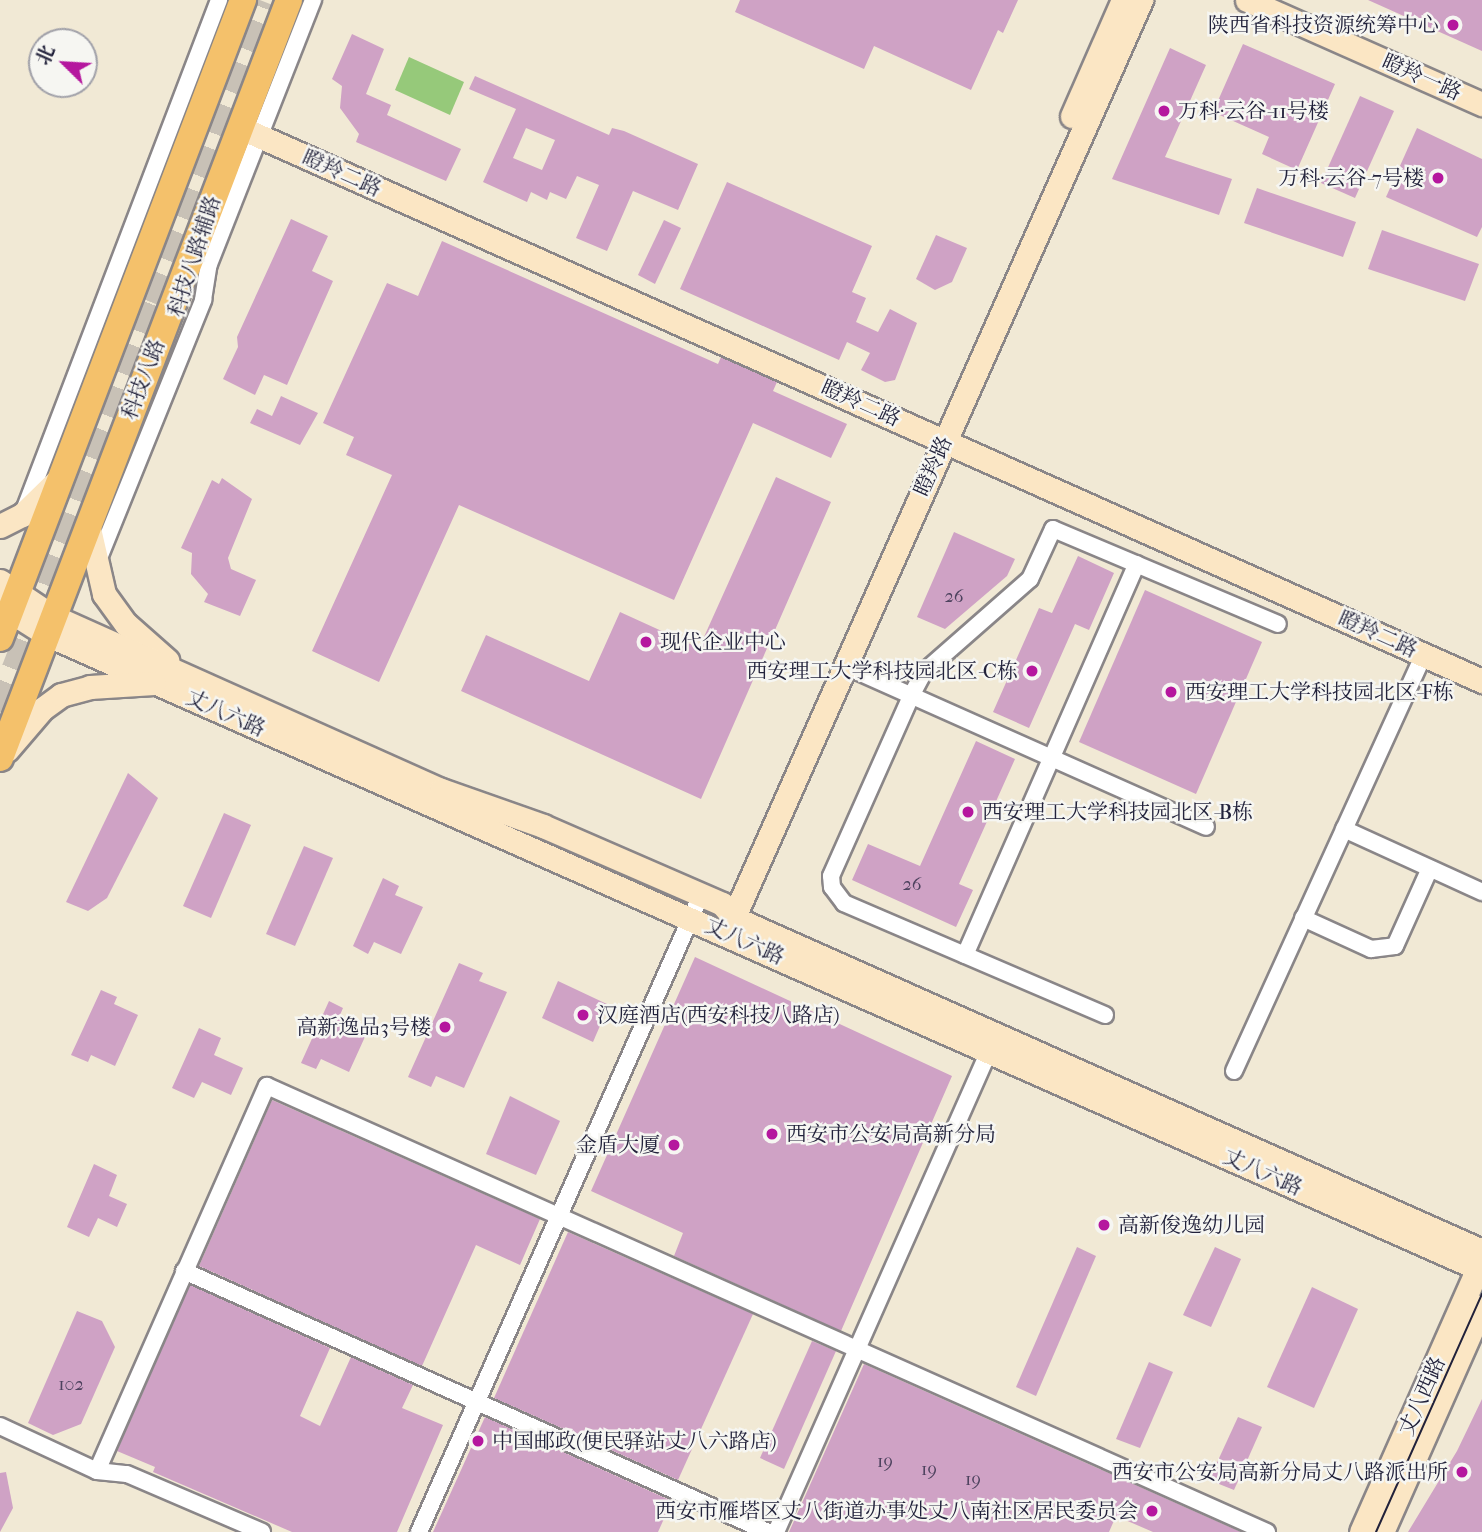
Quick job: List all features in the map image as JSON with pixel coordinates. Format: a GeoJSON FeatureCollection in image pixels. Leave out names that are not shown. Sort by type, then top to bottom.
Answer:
{"type":"FeatureCollection","features":[{"type":"Feature","properties":{"kind":"main road","name":"科技八路"},"geometry":{"type":"LineString","coordinates":[[0,638],[7,597],[61,477],[243,0]]}},
{"type":"Feature","properties":{"kind":"main road","name":"科技八路"},"geometry":{"type":"LineString","coordinates":[[0,758],[122,435],[249,131],[289,0]]}},
{"type":"Feature","properties":{"kind":"main road","name":"瞪羚路"},"geometry":{"type":"LineString","coordinates":[[715,916],[845,666],[938,437],[1123,0]]}},
{"type":"Feature","properties":{"kind":"main road","name":"瞪羚路"},"geometry":{"type":"LineString","coordinates":[[715,916],[1140,0]]}},
{"type":"Feature","properties":{"kind":"main road","name":"瞪羚一路"},"geometry":{"type":"LineString","coordinates":[[1247,0],[1482,104]]}},
{"type":"Feature","properties":{"kind":"main road","name":"瞪羚二路"},"geometry":{"type":"LineString","coordinates":[[249,131],[1482,681]]}},
{"type":"Feature","properties":{"kind":"main road"},"geometry":{"type":"LineString","coordinates":[[82,419],[122,435]]}},
{"type":"Feature","properties":{"kind":"main road"},"geometry":{"type":"LineString","coordinates":[[0,526],[22,515],[61,477]]}},
{"type":"Feature","properties":{"kind":"main road"},"geometry":{"type":"LineString","coordinates":[[88,524],[104,594],[126,624],[182,674]]}},
{"type":"Feature","properties":{"kind":"main road","name":"丈八六路"},"geometry":{"type":"LineString","coordinates":[[7,597],[49,625],[158,683],[715,916],[1481,1262]]}},
{"type":"Feature","properties":{"kind":"main road","name":"丈八六路"},"geometry":{"type":"LineString","coordinates":[[49,625],[182,674],[441,790],[544,826],[715,916],[989,1051],[1481,1262]]}},
{"type":"Feature","properties":{"kind":"main road"},"geometry":{"type":"LineString","coordinates":[[0,758],[42,709],[61,695],[90,687],[158,683]]}},
{"type":"Feature","properties":{"kind":"main road","name":"丈八西路"},"geometry":{"type":"LineString","coordinates":[[1361,1532],[1481,1262]]}},
{"type":"Feature","properties":{"kind":"main road","name":"丈八西路"},"geometry":{"type":"LineString","coordinates":[[1382,1532],[1482,1306]]}},
{"type":"Feature","properties":{"kind":"street"},"geometry":{"type":"LineString","coordinates":[[22,515],[219,0]]}},
{"type":"Feature","properties":{"kind":"street","name":"科技八路辅路"},"geometry":{"type":"LineString","coordinates":[[97,563],[198,313],[209,264],[249,131],[313,0]]}},
{"type":"Feature","properties":{"kind":"street"},"geometry":{"type":"LineString","coordinates":[[1105,1015],[844,903],[832,887],[831,876],[924,672],[1030,579],[1052,528],[1278,624]]}},
{"type":"Feature","properties":{"kind":"street"},"geometry":{"type":"LineString","coordinates":[[965,955],[1137,564]]}},
{"type":"Feature","properties":{"kind":"street"},"geometry":{"type":"LineString","coordinates":[[1234,1070],[1424,655]]}},
{"type":"Feature","properties":{"kind":"street"},"geometry":{"type":"LineString","coordinates":[[845,666],[1206,827]]}},
{"type":"Feature","properties":{"kind":"street"},"geometry":{"type":"LineString","coordinates":[[1344,829],[1482,892]]}},
{"type":"Feature","properties":{"kind":"street"},"geometry":{"type":"LineString","coordinates":[[1303,918],[1371,949],[1395,946],[1430,868]]}},
{"type":"Feature","properties":{"kind":"street"},"geometry":{"type":"LineString","coordinates":[[419,1532],[560,1217],[715,916]]}},
{"type":"Feature","properties":{"kind":"street"},"geometry":{"type":"LineString","coordinates":[[776,1532],[989,1051]]}},
{"type":"Feature","properties":{"kind":"street"},"geometry":{"type":"LineString","coordinates":[[97,1471],[267,1086],[1267,1532]]}},
{"type":"Feature","properties":{"kind":"street"},"geometry":{"type":"LineString","coordinates":[[184,1271],[479,1400],[768,1532]]}},
{"type":"Feature","properties":{"kind":"street"},"geometry":{"type":"LineString","coordinates":[[0,1426],[97,1471],[127,1474],[262,1532]]}},
{"type":"Feature","properties":{"kind":"green space"},"geometry":{"type":"Polygon","coordinates":[[[409,57],[464,82],[450,115],[395,90],[409,57]]]}},
{"type":"Feature","properties":{"kind":"building"},"geometry":{"type":"Polygon","coordinates":[[[740,0],[1018,0],[1003,33],[998,30],[971,90],[874,46],[864,69],[735,12],[740,0]]]}},
{"type":"Feature","properties":{"kind":"building","name":"陕西省科技资源统筹中心"},"geometry":{"type":"Polygon","coordinates":[[[1368,0],[1482,0],[1482,51],[1368,0]]]}},
{"type":"Feature","properties":{"kind":"building"},"geometry":{"type":"Polygon","coordinates":[[[352,34],[384,49],[366,94],[391,105],[387,115],[461,149],[446,181],[356,142],[359,134],[340,108],[342,86],[332,79],[352,34]]]}},
{"type":"Feature","properties":{"kind":"building"},"geometry":{"type":"Polygon","coordinates":[[[1243,44],[1335,84],[1297,170],[1262,154],[1269,137],[1213,112],[1243,44]]]}},
{"type":"Feature","properties":{"kind":"building","name":"万科·云谷-11号楼"},"geometry":{"type":"Polygon","coordinates":[[[1170,48],[1206,65],[1165,157],[1232,179],[1219,215],[1112,179],[1170,48]]]}},
{"type":"Feature","properties":{"kind":"building"},"geometry":{"type":"Polygon","coordinates":[[[475,76],[609,135],[612,128],[624,131],[698,164],[678,210],[633,191],[607,251],[576,238],[599,185],[577,176],[566,199],[550,192],[547,200],[531,192],[527,202],[483,182],[516,109],[469,89],[475,76]],[[526,128],[513,158],[542,170],[555,140],[526,128]]]}},
{"type":"Feature","properties":{"kind":"building"},"geometry":{"type":"Polygon","coordinates":[[[1360,96],[1394,111],[1355,198],[1321,183],[1360,96]]]}},
{"type":"Feature","properties":{"kind":"building","name":"万科·云谷-7号楼"},"geometry":{"type":"Polygon","coordinates":[[[1417,128],[1482,159],[1482,227],[1477,237],[1386,197],[1417,128]]]}},
{"type":"Feature","properties":{"kind":"building"},"geometry":{"type":"Polygon","coordinates":[[[727,182],[872,246],[852,292],[866,298],[856,322],[878,332],[890,309],[917,323],[895,380],[885,382],[861,370],[870,353],[847,342],[839,360],[680,289],[727,182]]]}},
{"type":"Feature","properties":{"kind":"building"},"geometry":{"type":"Polygon","coordinates":[[[1257,188],[1356,222],[1343,257],[1244,223],[1257,188]]]}},
{"type":"Feature","properties":{"kind":"building"},"geometry":{"type":"Polygon","coordinates":[[[291,219],[328,236],[312,271],[333,281],[287,385],[264,375],[255,395],[223,379],[238,347],[237,337],[291,219]]]}},
{"type":"Feature","properties":{"kind":"building"},"geometry":{"type":"Polygon","coordinates":[[[664,220],[681,228],[655,284],[638,275],[664,220]]]}},
{"type":"Feature","properties":{"kind":"building"},"geometry":{"type":"Polygon","coordinates":[[[1382,230],[1479,264],[1465,301],[1368,269],[1382,230]]]}},
{"type":"Feature","properties":{"kind":"building"},"geometry":{"type":"Polygon","coordinates":[[[936,235],[967,248],[952,282],[935,290],[916,279],[936,235]]]}},
{"type":"Feature","properties":{"kind":"building"},"geometry":{"type":"Polygon","coordinates":[[[442,241],[718,364],[721,357],[777,382],[773,391],[847,424],[831,458],[753,423],[674,600],[459,505],[379,682],[312,651],[392,475],[346,455],[354,437],[323,423],[387,283],[418,296],[442,241]]]}},
{"type":"Feature","properties":{"kind":"building"},"geometry":{"type":"Polygon","coordinates":[[[281,396],[318,413],[300,445],[250,423],[257,409],[272,416],[281,396]]]}},
{"type":"Feature","properties":{"kind":"building","name":"现代企业中心"},"geometry":{"type":"Polygon","coordinates":[[[776,477],[831,502],[701,799],[461,691],[486,635],[589,681],[620,612],[699,648],[776,477]]]}},
{"type":"Feature","properties":{"kind":"building"},"geometry":{"type":"Polygon","coordinates":[[[222,478],[252,499],[228,558],[231,569],[256,580],[240,616],[204,602],[208,594],[191,574],[192,553],[181,548],[212,480],[219,484],[222,478]]]}},
{"type":"Feature","properties":{"kind":"building"},"geometry":{"type":"Polygon","coordinates":[[[954,532],[1015,559],[1007,576],[945,629],[917,617],[954,532]]]}},
{"type":"Feature","properties":{"kind":"building","name":"西安理工大学科技园北区-C栋"},"geometry":{"type":"Polygon","coordinates":[[[1078,556],[1114,573],[1089,630],[1075,624],[1029,728],[993,712],[1039,608],[1052,613],[1078,556]]]}},
{"type":"Feature","properties":{"kind":"building","name":"西安理工大学科技园北区-F栋"},"geometry":{"type":"Polygon","coordinates":[[[1145,590],[1262,642],[1196,794],[1079,742],[1145,590]]]}},
{"type":"Feature","properties":{"kind":"building"},"geometry":{"type":"Polygon","coordinates":[[[976,741],[1015,759],[959,884],[973,890],[956,927],[852,880],[868,844],[920,866],[976,741]]]}},
{"type":"Feature","properties":{"kind":"building"},"geometry":{"type":"Polygon","coordinates":[[[128,773],[158,798],[107,898],[88,911],[66,902],[128,773]]]}},
{"type":"Feature","properties":{"kind":"building"},"geometry":{"type":"Polygon","coordinates":[[[224,813],[251,825],[211,918],[183,906],[224,813]]]}},
{"type":"Feature","properties":{"kind":"building"},"geometry":{"type":"Polygon","coordinates":[[[304,846],[333,858],[295,946],[266,934],[304,846]]]}},
{"type":"Feature","properties":{"kind":"building"},"geometry":{"type":"Polygon","coordinates":[[[383,878],[399,886],[395,895],[423,907],[401,954],[374,942],[368,954],[353,946],[383,878]]]}},
{"type":"Feature","properties":{"kind":"building","name":"西安市公安局高新分局"},"geometry":{"type":"Polygon","coordinates":[[[695,957],[952,1076],[841,1331],[674,1256],[683,1233],[591,1191],[695,957]]]}},
{"type":"Feature","properties":{"kind":"building","name":"高新逸品3号楼"},"geometry":{"type":"Polygon","coordinates":[[[459,963],[483,973],[479,981],[507,992],[464,1088],[436,1076],[431,1087],[408,1077],[459,963]]]}},
{"type":"Feature","properties":{"kind":"building"},"geometry":{"type":"Polygon","coordinates":[[[558,981],[609,1005],[593,1042],[542,1018],[558,981]]]}},
{"type":"Feature","properties":{"kind":"building"},"geometry":{"type":"Polygon","coordinates":[[[101,990],[117,997],[114,1004],[138,1015],[115,1066],[91,1055],[88,1062],[71,1055],[101,990]]]}},
{"type":"Feature","properties":{"kind":"building"},"geometry":{"type":"Polygon","coordinates":[[[329,1001],[343,1008],[340,1015],[369,1028],[349,1072],[321,1059],[316,1069],[301,1063],[329,1001]]]}},
{"type":"Feature","properties":{"kind":"building"},"geometry":{"type":"Polygon","coordinates":[[[199,1028],[221,1038],[214,1055],[243,1068],[231,1095],[202,1082],[194,1098],[172,1088],[199,1028]]]}},
{"type":"Feature","properties":{"kind":"building"},"geometry":{"type":"Polygon","coordinates":[[[510,1096],[560,1121],[536,1175],[486,1154],[510,1096]]]}},
{"type":"Feature","properties":{"kind":"building"},"geometry":{"type":"Polygon","coordinates":[[[272,1100],[540,1219],[520,1265],[476,1245],[422,1366],[199,1266],[272,1100]]]}},
{"type":"Feature","properties":{"kind":"building"},"geometry":{"type":"Polygon","coordinates":[[[94,1164],[117,1175],[109,1196],[127,1204],[117,1227],[98,1218],[89,1237],[67,1227],[94,1164]]]}},
{"type":"Feature","properties":{"kind":"building"},"geometry":{"type":"Polygon","coordinates":[[[568,1232],[753,1314],[678,1480],[494,1398],[568,1232]]]}},
{"type":"Feature","properties":{"kind":"building"},"geometry":{"type":"Polygon","coordinates":[[[1077,1247],[1096,1256],[1036,1396],[1016,1387],[1077,1247]]]}},
{"type":"Feature","properties":{"kind":"building"},"geometry":{"type":"Polygon","coordinates":[[[1215,1247],[1241,1259],[1211,1327],[1183,1315],[1215,1247]]]}},
{"type":"Feature","properties":{"kind":"building"},"geometry":{"type":"Polygon","coordinates":[[[190,1285],[330,1348],[300,1416],[320,1426],[351,1357],[413,1385],[402,1408],[443,1425],[397,1532],[292,1532],[153,1472],[155,1467],[117,1451],[190,1285]]]}},
{"type":"Feature","properties":{"kind":"building"},"geometry":{"type":"Polygon","coordinates":[[[1312,1287],[1358,1309],[1314,1408],[1267,1387],[1312,1287]]]}},
{"type":"Feature","properties":{"kind":"building"},"geometry":{"type":"Polygon","coordinates":[[[77,1311],[102,1321],[115,1347],[81,1424],[53,1435],[28,1423],[77,1311]]]}},
{"type":"Feature","properties":{"kind":"building"},"geometry":{"type":"Polygon","coordinates":[[[812,1341],[836,1351],[784,1469],[760,1458],[812,1341]]]}},
{"type":"Feature","properties":{"kind":"building"},"geometry":{"type":"Polygon","coordinates":[[[1149,1362],[1173,1372],[1140,1448],[1116,1439],[1149,1362]]]}},
{"type":"Feature","properties":{"kind":"building"},"geometry":{"type":"Polygon","coordinates":[[[864,1364],[1241,1532],[1153,1532],[1116,1516],[1109,1532],[789,1532],[864,1364]]]}},
{"type":"Feature","properties":{"kind":"building","name":"西安市公安局高新分局丈八路派出所"},"geometry":{"type":"Polygon","coordinates":[[[1482,1399],[1482,1532],[1408,1532],[1457,1451],[1482,1399]]]}},
{"type":"Feature","properties":{"kind":"building"},"geometry":{"type":"Polygon","coordinates":[[[485,1417],[672,1501],[658,1532],[433,1532],[485,1417]]]}},
{"type":"Feature","properties":{"kind":"building"},"geometry":{"type":"Polygon","coordinates":[[[1238,1417],[1262,1427],[1234,1490],[1209,1480],[1238,1417]]]}},
{"type":"Feature","properties":{"kind":"building"},"geometry":{"type":"Polygon","coordinates":[[[6,1472],[13,1508],[0,1532],[0,1473],[6,1472]]]}},
{"type":"Feature","properties":{"kind":"tunnel"},"geometry":{"type":"LineString","coordinates":[[143,299],[261,0]]}},
{"type":"Feature","properties":{"kind":"tunnel"},"geometry":{"type":"LineString","coordinates":[[0,712],[168,282]]}},
{"type":"Feature","properties":{"kind":"tram line"},"geometry":{"type":"LineString","coordinates":[[1376,1532],[1482,1294]]}},
{"type":"Feature","properties":{"kind":"place","name":"陕西省科技资源统筹中心"},"geometry":{"type":"Point","coordinates":[1453,25]}},
{"type":"Feature","properties":{"kind":"place","name":"万科·云谷-11号楼"},"geometry":{"type":"Point","coordinates":[1164,111]}},
{"type":"Feature","properties":{"kind":"place","name":"万科·云谷-7号楼"},"geometry":{"type":"Point","coordinates":[1438,178]}},
{"type":"Feature","properties":{"kind":"place","name":"现代企业中心"},"geometry":{"type":"Point","coordinates":[646,642]}},
{"type":"Feature","properties":{"kind":"place","name":"西安理工大学科技园北区-C栋"},"geometry":{"type":"Point","coordinates":[1032,671]}},
{"type":"Feature","properties":{"kind":"place","name":"西安理工大学科技园北区-F栋"},"geometry":{"type":"Point","coordinates":[1171,692]}},
{"type":"Feature","properties":{"kind":"place","name":"西安理工大学科技园北区-B栋"},"geometry":{"type":"Point","coordinates":[968,812]}},
{"type":"Feature","properties":{"kind":"place","name":"汉庭酒店(西安科技八路店)"},"geometry":{"type":"Point","coordinates":[583,1015]}},
{"type":"Feature","properties":{"kind":"place","name":"高新逸品3号楼"},"geometry":{"type":"Point","coordinates":[445,1027]}},
{"type":"Feature","properties":{"kind":"place","name":"西安市公安局高新分局"},"geometry":{"type":"Point","coordinates":[772,1134]}},
{"type":"Feature","properties":{"kind":"place","name":"金盾大厦"},"geometry":{"type":"Point","coordinates":[674,1145]}},
{"type":"Feature","properties":{"kind":"place","name":"高新俊逸幼儿园"},"geometry":{"type":"Point","coordinates":[1104,1225]}},
{"type":"Feature","properties":{"kind":"place","name":"中国邮政(便民驿站丈八六路店)"},"geometry":{"type":"Point","coordinates":[478,1441]}},
{"type":"Feature","properties":{"kind":"place","name":"西安市公安局高新分局丈八路派出所"},"geometry":{"type":"Point","coordinates":[1462,1472]}},
{"type":"Feature","properties":{"kind":"place","name":"西安市雁塔区丈八街道办事处丈八南社区居民委员会"},"geometry":{"type":"Point","coordinates":[1152,1511]}}]}
